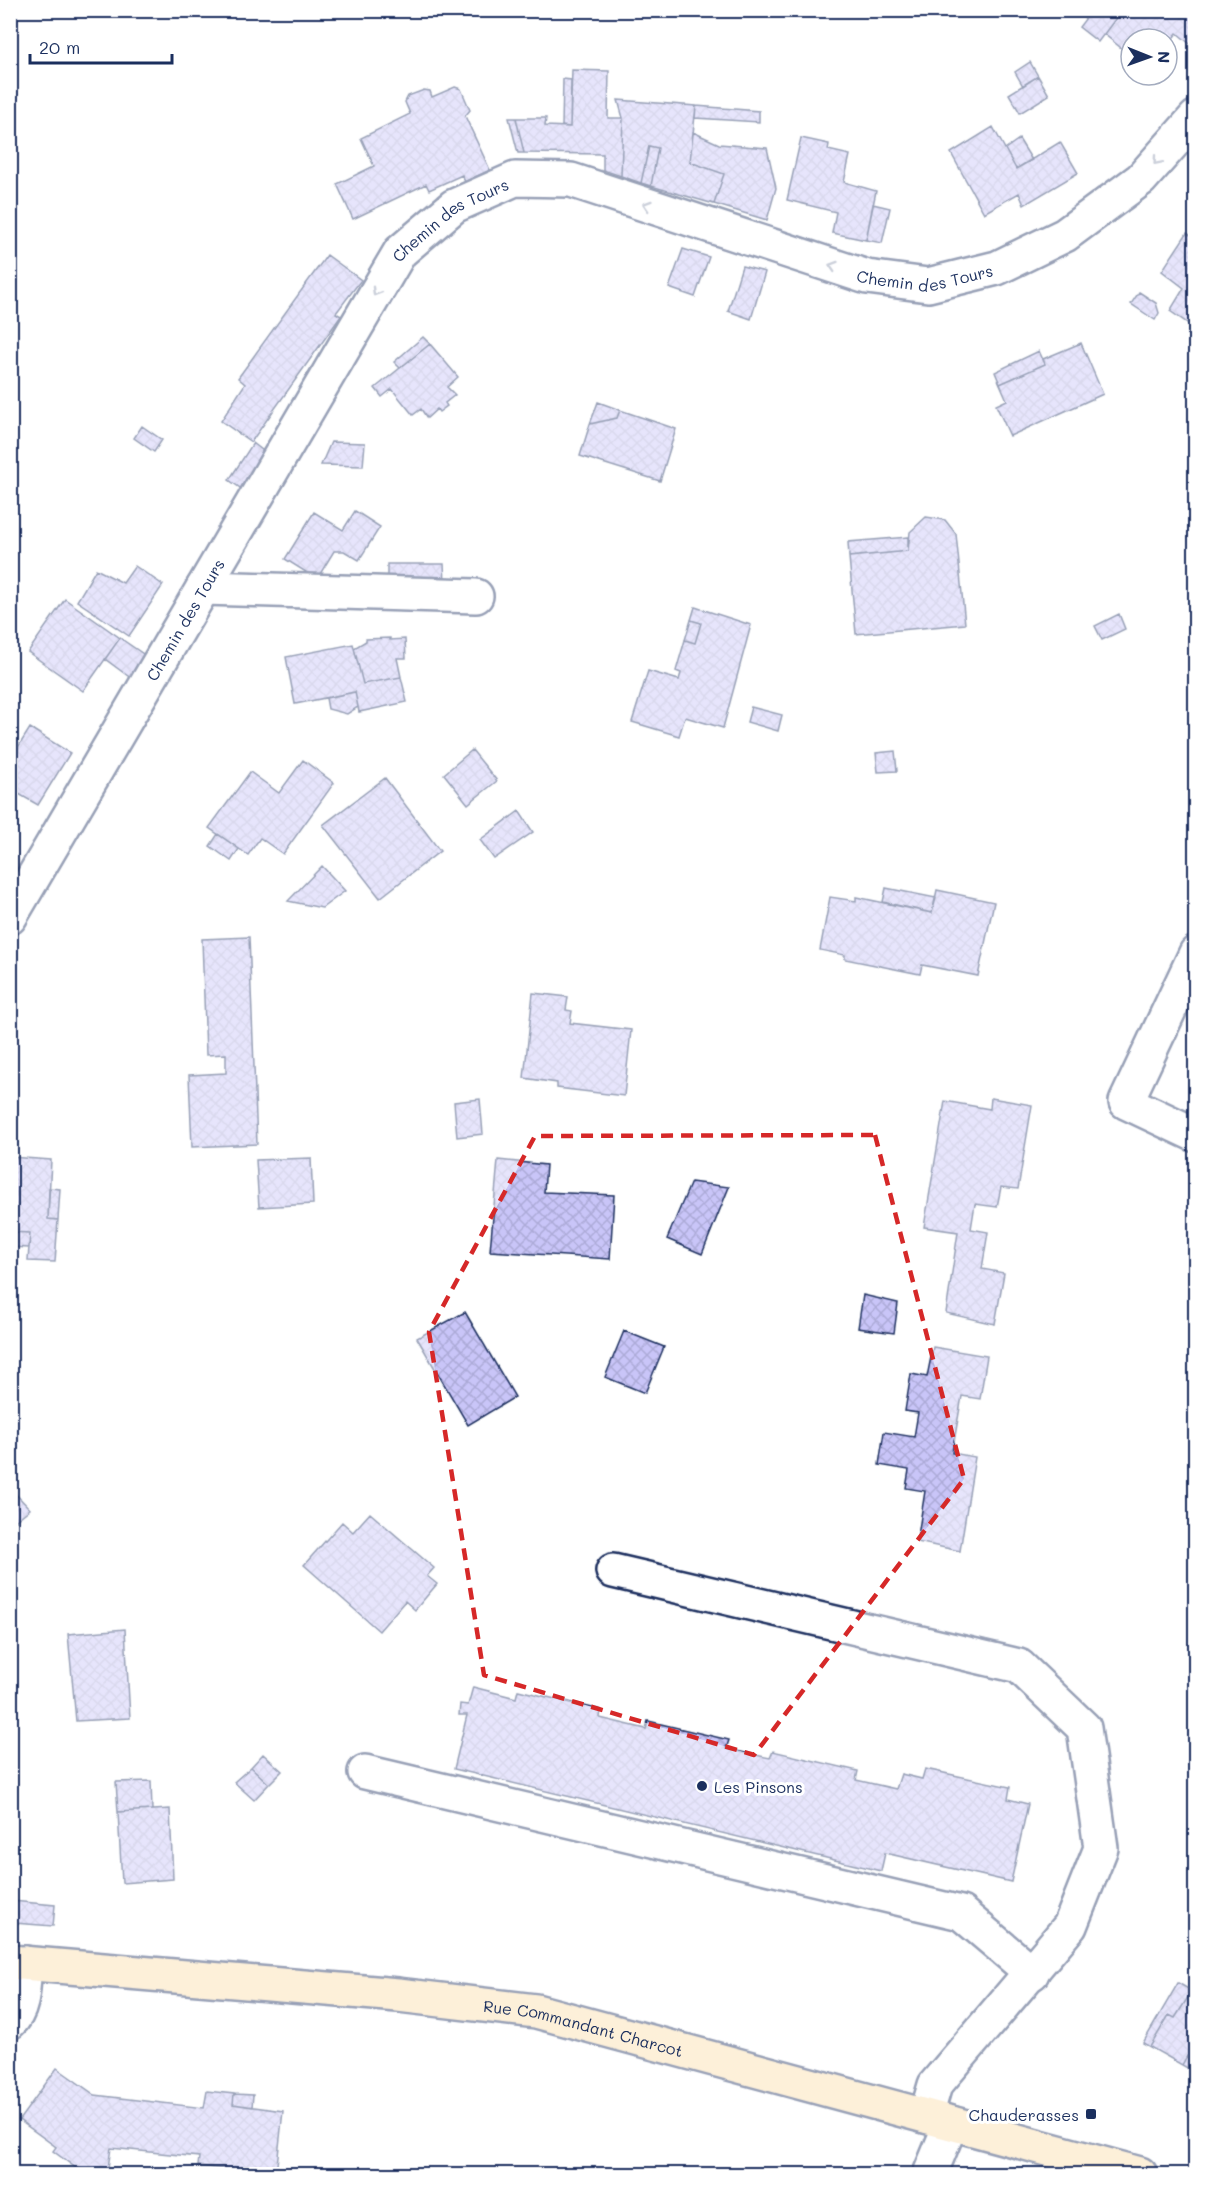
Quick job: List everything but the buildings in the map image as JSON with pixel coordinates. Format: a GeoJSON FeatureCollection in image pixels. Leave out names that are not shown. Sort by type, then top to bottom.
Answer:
{"type":"FeatureCollection","features":[{"type":"Feature","properties":{"kind":"main road","name":"Rue Commandant Charcot"},"geometry":{"type":"LineString","coordinates":[[18,1963],[398,1995],[536,2011],[1140,2175]]}},
{"type":"Feature","properties":{"kind":"street","name":"Chemin des Tours"},"geometry":{"type":"LineString","coordinates":[[10,917],[400,252],[454,206],[515,179],[571,180],[867,278],[928,285],[997,268],[1065,236],[1141,179],[1196,117]]}},
{"type":"Feature","properties":{"kind":"street"},"geometry":{"type":"LineString","coordinates":[[203,588],[476,596]]}},
{"type":"Feature","properties":{"kind":"street"},"geometry":{"type":"LineString","coordinates":[[1196,953],[1126,1102],[1196,1135]]}},
{"type":"Feature","properties":{"kind":"street"},"geometry":{"type":"LineString","coordinates":[[613,1571],[1019,1666],[1084,1728],[1101,1848],[1070,1926],[935,2085],[939,2120],[930,2175]]}},
{"type":"Feature","properties":{"kind":"street"},"geometry":{"type":"LineString","coordinates":[[365,1772],[961,1913],[1032,1973]]}},
{"type":"Feature","properties":{"kind":"street"},"geometry":{"type":"LineString","coordinates":[[10,2022],[15,2018],[21,2000],[18,1963]]}},
{"type":"Feature","properties":{"kind":"highlighted area"},"geometry":{"type":"Polygon","coordinates":[[[875,1135],[964,1479],[754,1755],[484,1675],[429,1332],[535,1136],[875,1135]]]}},
{"type":"Feature","properties":{"kind":"place","name":"Les Pinsons"},"geometry":{"type":"Point","coordinates":[702,1786]}},
{"type":"Feature","properties":{"kind":"place","name":"Chauderasses"},"geometry":{"type":"Point","coordinates":[1091,2114]}}]}
